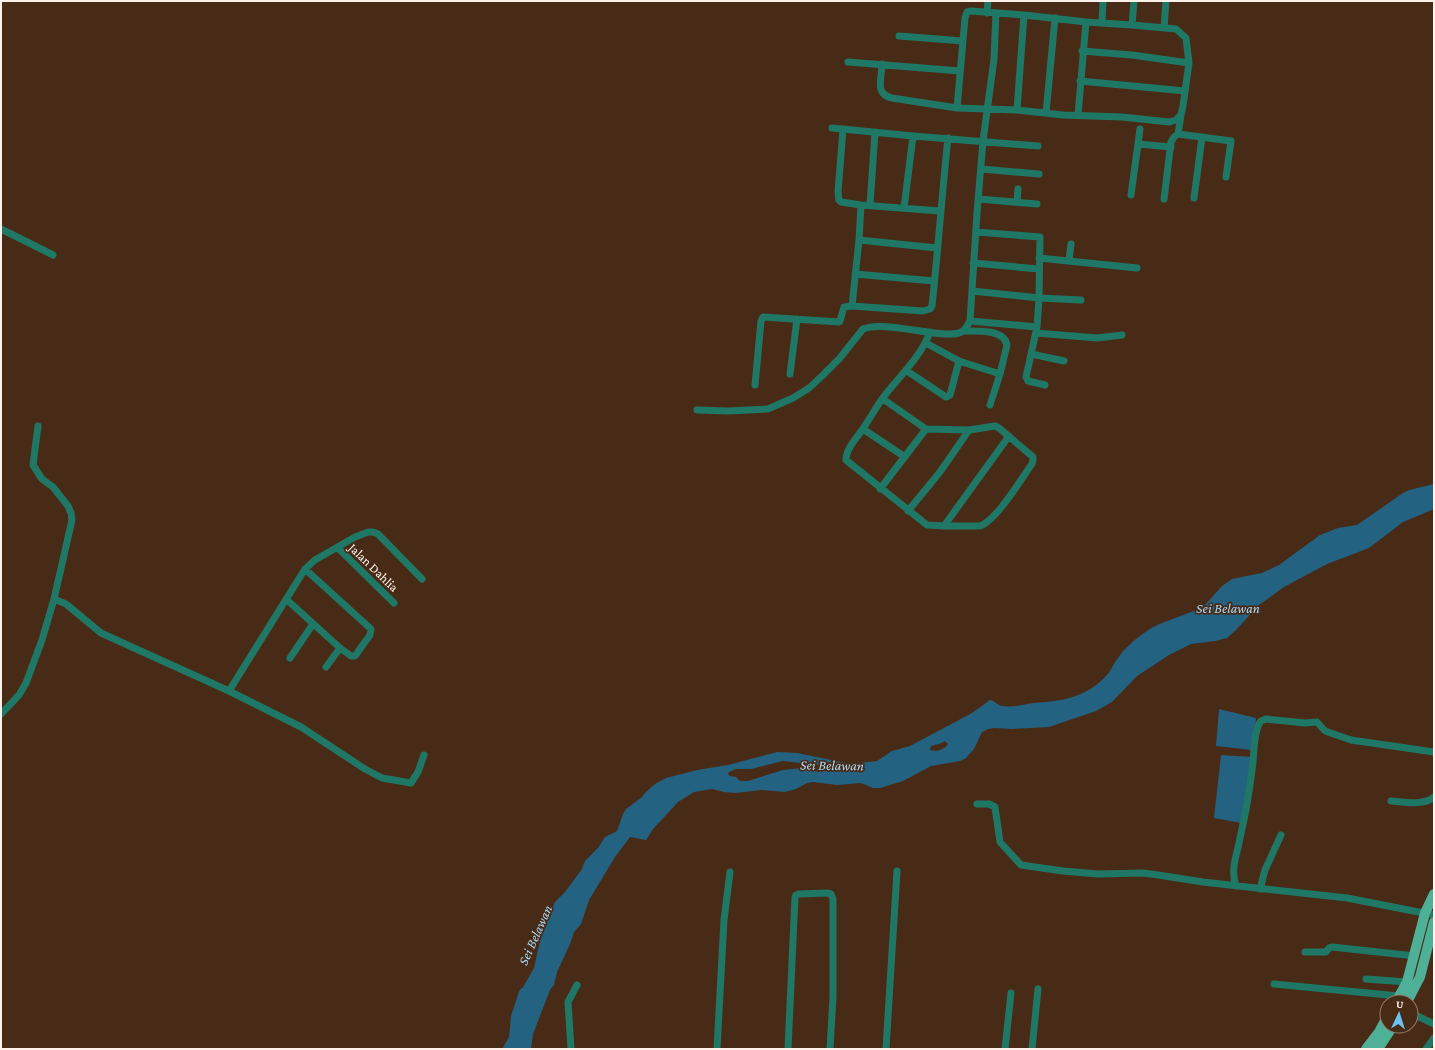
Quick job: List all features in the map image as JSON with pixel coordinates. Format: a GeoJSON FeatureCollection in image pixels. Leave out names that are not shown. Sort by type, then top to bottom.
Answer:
{"type":"FeatureCollection","features":[{"type":"Feature","properties":{"kind":"main road"},"geometry":{"type":"LineString","coordinates":[[1403,994],[1430,914],[1434,894]]}},
{"type":"Feature","properties":{"kind":"main road"},"geometry":{"type":"LineString","coordinates":[[1406,994],[1420,977],[1434,922]]}},
{"type":"Feature","properties":{"kind":"main road"},"geometry":{"type":"LineString","coordinates":[[1366,1049],[1379,1032]]}},
{"type":"Feature","properties":{"kind":"main road"},"geometry":{"type":"LineString","coordinates":[[1378,1049],[1383,1034]]}},
{"type":"Feature","properties":{"kind":"street"},"geometry":{"type":"LineString","coordinates":[[987,13],[988,1]]}},
{"type":"Feature","properties":{"kind":"street"},"geometry":{"type":"LineString","coordinates":[[1102,23],[1103,1]]}},
{"type":"Feature","properties":{"kind":"street"},"geometry":{"type":"LineString","coordinates":[[1132,25],[1134,1]]}},
{"type":"Feature","properties":{"kind":"street"},"geometry":{"type":"LineString","coordinates":[[1164,28],[1166,1]]}},
{"type":"Feature","properties":{"kind":"street"},"geometry":{"type":"LineString","coordinates":[[957,108],[964,18],[968,12],[1024,15],[1086,22],[1176,29],[1186,38],[1189,64],[1186,91],[1178,134],[1174,137],[1171,147],[1164,199]]}},
{"type":"Feature","properties":{"kind":"street"},"geometry":{"type":"LineString","coordinates":[[964,331],[970,321],[983,141],[994,59],[996,13]]}},
{"type":"Feature","properties":{"kind":"street"},"geometry":{"type":"LineString","coordinates":[[1017,110],[1024,15]]}},
{"type":"Feature","properties":{"kind":"street"},"geometry":{"type":"LineString","coordinates":[[1046,113],[1054,18]]}},
{"type":"Feature","properties":{"kind":"street"},"geometry":{"type":"LineString","coordinates":[[1078,115],[1082,52],[1086,22]]}},
{"type":"Feature","properties":{"kind":"street"},"geometry":{"type":"LineString","coordinates":[[899,36],[963,41]]}},
{"type":"Feature","properties":{"kind":"street"},"geometry":{"type":"LineString","coordinates":[[1082,52],[1132,55],[1189,64]]}},
{"type":"Feature","properties":{"kind":"street"},"geometry":{"type":"LineString","coordinates":[[848,62],[960,71]]}},
{"type":"Feature","properties":{"kind":"street"},"geometry":{"type":"LineString","coordinates":[[882,64],[881,93],[887,97],[931,105],[957,108],[1017,110],[1122,117],[1169,122],[1176,120],[1181,115]]}},
{"type":"Feature","properties":{"kind":"street"},"geometry":{"type":"LineString","coordinates":[[1080,82],[1186,91]]}},
{"type":"Feature","properties":{"kind":"street"},"geometry":{"type":"LineString","coordinates":[[832,128],[1038,146]]}},
{"type":"Feature","properties":{"kind":"street"},"geometry":{"type":"LineString","coordinates":[[843,129],[838,192],[839,200],[843,203],[862,205],[940,210]]}},
{"type":"Feature","properties":{"kind":"street"},"geometry":{"type":"LineString","coordinates":[[1131,195],[1140,129]]}},
{"type":"Feature","properties":{"kind":"street"},"geometry":{"type":"LineString","coordinates":[[870,205],[876,132]]}},
{"type":"Feature","properties":{"kind":"street"},"geometry":{"type":"LineString","coordinates":[[1178,134],[1231,141],[1226,177]]}},
{"type":"Feature","properties":{"kind":"street"},"geometry":{"type":"LineString","coordinates":[[904,208],[913,136]]}},
{"type":"Feature","properties":{"kind":"street"},"geometry":{"type":"LineString","coordinates":[[1194,198],[1202,137]]}},
{"type":"Feature","properties":{"kind":"street"},"geometry":{"type":"LineString","coordinates":[[755,385],[761,321],[763,317],[830,323],[839,322],[844,306],[930,309],[932,306],[948,138]]}},
{"type":"Feature","properties":{"kind":"street"},"geometry":{"type":"LineString","coordinates":[[1138,144],[1171,147]]}},
{"type":"Feature","properties":{"kind":"street"},"geometry":{"type":"LineString","coordinates":[[981,170],[1039,174]]}},
{"type":"Feature","properties":{"kind":"street"},"geometry":{"type":"LineString","coordinates":[[1017,202],[1018,189]]}},
{"type":"Feature","properties":{"kind":"street"},"geometry":{"type":"LineString","coordinates":[[979,199],[1037,204]]}},
{"type":"Feature","properties":{"kind":"street"},"geometry":{"type":"LineString","coordinates":[[852,306],[862,205]]}},
{"type":"Feature","properties":{"kind":"street"},"geometry":{"type":"LineString","coordinates":[[1,229],[53,255]]}},
{"type":"Feature","properties":{"kind":"street"},"geometry":{"type":"LineString","coordinates":[[976,232],[1040,237],[1039,298],[1036,330],[1026,380],[1044,385]]}},
{"type":"Feature","properties":{"kind":"street"},"geometry":{"type":"LineString","coordinates":[[859,240],[937,248]]}},
{"type":"Feature","properties":{"kind":"street"},"geometry":{"type":"LineString","coordinates":[[1069,260],[1071,244]]}},
{"type":"Feature","properties":{"kind":"street"},"geometry":{"type":"LineString","coordinates":[[1039,258],[1137,268]]}},
{"type":"Feature","properties":{"kind":"street"},"geometry":{"type":"LineString","coordinates":[[973,263],[1039,269]]}},
{"type":"Feature","properties":{"kind":"street"},"geometry":{"type":"LineString","coordinates":[[855,274],[934,282]]}},
{"type":"Feature","properties":{"kind":"street"},"geometry":{"type":"LineString","coordinates":[[972,291],[1039,298],[1082,300]]}},
{"type":"Feature","properties":{"kind":"street"},"geometry":{"type":"LineString","coordinates":[[790,374],[797,319]]}},
{"type":"Feature","properties":{"kind":"street"},"geometry":{"type":"LineString","coordinates":[[970,321],[1097,338],[1122,335]]}},
{"type":"Feature","properties":{"kind":"street"},"geometry":{"type":"LineString","coordinates":[[697,410],[728,411],[768,409],[793,398],[809,388],[822,376],[839,359],[863,329],[868,327],[889,327],[930,332],[989,332],[1003,337],[1006,340],[1006,345],[1000,374],[990,405]]}},
{"type":"Feature","properties":{"kind":"street"},"geometry":{"type":"LineString","coordinates":[[883,399],[926,429],[969,430],[995,426],[1033,457],[1033,460],[1001,508],[986,524],[980,526],[927,525],[880,489],[846,460],[846,454],[883,399],[907,371],[926,343],[930,332]]}},
{"type":"Feature","properties":{"kind":"street"},"geometry":{"type":"LineString","coordinates":[[926,343],[959,361],[1000,374]]}},
{"type":"Feature","properties":{"kind":"street"},"geometry":{"type":"LineString","coordinates":[[1031,354],[1064,361]]}},
{"type":"Feature","properties":{"kind":"street"},"geometry":{"type":"LineString","coordinates":[[907,371],[946,397],[950,395],[959,361]]}},
{"type":"Feature","properties":{"kind":"street"},"geometry":{"type":"LineString","coordinates":[[1,714],[19,695],[26,683],[42,640],[54,599],[72,520],[68,506],[53,486],[42,479],[33,465],[38,426]]}},
{"type":"Feature","properties":{"kind":"street"},"geometry":{"type":"LineString","coordinates":[[863,429],[905,457]]}},
{"type":"Feature","properties":{"kind":"street"},"geometry":{"type":"LineString","coordinates":[[880,489],[926,429]]}},
{"type":"Feature","properties":{"kind":"street"},"geometry":{"type":"LineString","coordinates":[[908,511],[940,472],[969,430]]}},
{"type":"Feature","properties":{"kind":"street"},"geometry":{"type":"LineString","coordinates":[[944,526],[1009,436]]}},
{"type":"Feature","properties":{"kind":"street"},"geometry":{"type":"LineString","coordinates":[[229,691],[305,569],[315,560],[355,537],[368,532],[373,532],[378,534],[422,579]]}},
{"type":"Feature","properties":{"kind":"street","name":"Jalan Dahlia"},"geometry":{"type":"LineString","coordinates":[[338,548],[394,603]]}},
{"type":"Feature","properties":{"kind":"street"},"geometry":{"type":"LineString","coordinates":[[286,599],[348,655],[355,656],[370,635],[371,630],[305,569]]}},
{"type":"Feature","properties":{"kind":"street"},"geometry":{"type":"LineString","coordinates":[[54,599],[73,609],[101,633],[229,691],[301,726],[382,778],[411,782],[418,772],[424,755]]}},
{"type":"Feature","properties":{"kind":"street"},"geometry":{"type":"LineString","coordinates":[[290,658],[313,624]]}},
{"type":"Feature","properties":{"kind":"street"},"geometry":{"type":"LineString","coordinates":[[326,667],[340,648]]}},
{"type":"Feature","properties":{"kind":"street"},"geometry":{"type":"LineString","coordinates":[[1236,886],[1233,867],[1251,778],[1257,729],[1261,721],[1266,719],[1305,723],[1317,722],[1325,731],[1351,740],[1434,752]]}},
{"type":"Feature","properties":{"kind":"street"},"geometry":{"type":"LineString","coordinates":[[1391,801],[1417,803],[1430,800],[1434,797]]}},
{"type":"Feature","properties":{"kind":"street"},"geometry":{"type":"LineString","coordinates":[[977,804],[989,804],[995,807],[1000,842],[1021,865],[1098,874],[1143,873],[1260,889],[1347,898],[1430,914]]}},
{"type":"Feature","properties":{"kind":"street"},"geometry":{"type":"LineString","coordinates":[[1260,889],[1265,870],[1281,835]]}},
{"type":"Feature","properties":{"kind":"street"},"geometry":{"type":"LineString","coordinates":[[886,1049],[897,871]]}},
{"type":"Feature","properties":{"kind":"street"},"geometry":{"type":"LineString","coordinates":[[717,1049],[724,920],[730,872]]}},
{"type":"Feature","properties":{"kind":"street"},"geometry":{"type":"LineString","coordinates":[[788,1049],[795,897],[799,894],[827,893],[831,894],[833,899],[833,997],[830,1049]]}},
{"type":"Feature","properties":{"kind":"street"},"geometry":{"type":"LineString","coordinates":[[1305,952],[1326,952],[1329,948],[1332,948],[1415,956]]}},
{"type":"Feature","properties":{"kind":"street"},"geometry":{"type":"LineString","coordinates":[[1366,979],[1407,982]]}},
{"type":"Feature","properties":{"kind":"street"},"geometry":{"type":"LineString","coordinates":[[1274,984],[1379,997]]}},
{"type":"Feature","properties":{"kind":"street"},"geometry":{"type":"LineString","coordinates":[[571,1049],[568,1002],[576,985]]}},
{"type":"Feature","properties":{"kind":"street"},"geometry":{"type":"LineString","coordinates":[[1032,1049],[1038,989]]}},
{"type":"Feature","properties":{"kind":"street"},"geometry":{"type":"LineString","coordinates":[[1005,1049],[1011,993]]}},
{"type":"Feature","properties":{"kind":"street"},"geometry":{"type":"LineString","coordinates":[[1419,1017],[1434,1024]]}},
{"type":"Feature","properties":{"kind":"street"},"geometry":{"type":"LineString","coordinates":[[1426,1049],[1434,1038]]}},
{"type":"Feature","properties":{"kind":"water","name":"Sei Belawan"},"geometry":{"type":"Polygon","coordinates":[[[1434,484],[1434,509],[1403,522],[1369,548],[1327,564],[1284,587],[1259,605],[1227,638],[1191,644],[1169,655],[1137,676],[1112,702],[1096,711],[1049,727],[988,729],[982,732],[974,749],[966,758],[960,761],[931,766],[903,781],[880,788],[873,788],[861,783],[837,785],[813,782],[785,792],[761,790],[736,793],[712,789],[694,792],[678,802],[653,829],[646,840],[630,837],[615,857],[589,900],[581,924],[574,932],[557,972],[554,985],[550,990],[533,1034],[531,1049],[503,1049],[515,1028],[517,1017],[521,1010],[521,991],[534,968],[540,941],[555,902],[565,892],[582,869],[585,861],[598,848],[605,837],[617,831],[626,809],[641,798],[655,784],[666,778],[697,770],[728,765],[777,752],[797,753],[846,763],[877,761],[892,751],[910,746],[972,713],[990,700],[1001,706],[1011,707],[1030,703],[1054,701],[1081,694],[1090,689],[1106,676],[1121,654],[1137,638],[1150,629],[1205,605],[1222,586],[1232,579],[1262,573],[1279,565],[1320,535],[1338,528],[1357,525],[1409,490],[1434,484]],[[945,741],[931,746],[930,750],[938,751],[942,749],[948,744],[945,741]],[[783,761],[751,769],[736,769],[728,774],[736,777],[740,781],[748,781],[783,770],[802,768],[819,772],[829,770],[820,765],[783,761]]]}},
{"type":"Feature","properties":{"kind":"water"},"geometry":{"type":"Polygon","coordinates":[[[1219,709],[1256,718],[1252,750],[1216,746],[1219,709]]]}},
{"type":"Feature","properties":{"kind":"water"},"geometry":{"type":"Polygon","coordinates":[[[1221,755],[1252,757],[1241,823],[1214,818],[1221,755]]]}},
{"type":"Feature","properties":{"kind":"waterway","name":"Sei Belawan"},"geometry":{"type":"LineString","coordinates":[[509,1049],[515,1038],[517,1017],[525,993]]}}]}
